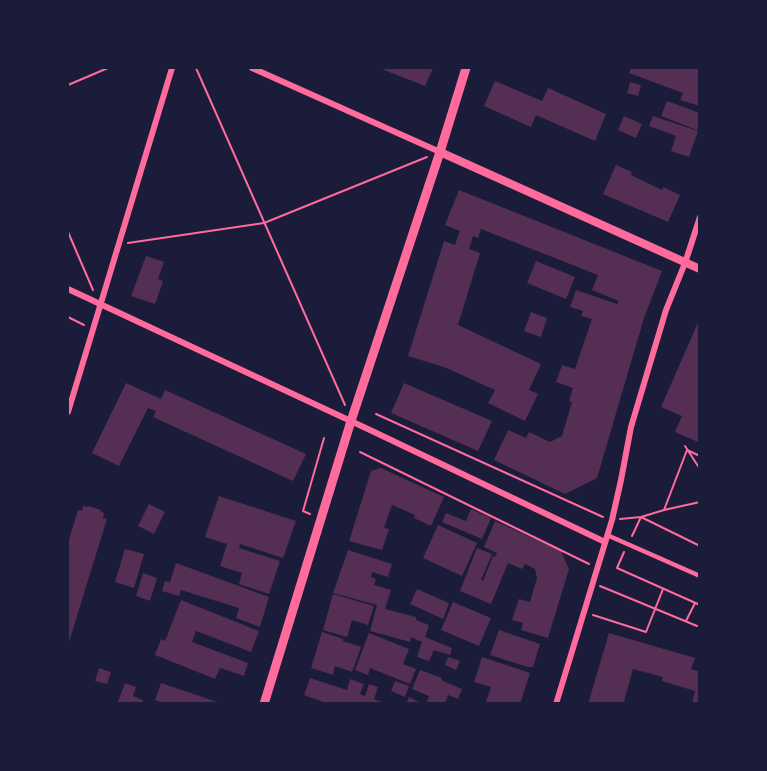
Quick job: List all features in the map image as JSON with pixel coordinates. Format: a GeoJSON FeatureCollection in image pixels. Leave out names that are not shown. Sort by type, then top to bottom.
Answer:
{"type":"FeatureCollection","features":[{"type":"Feature","properties":{"kind":"main road"},"geometry":{"type":"LineString","coordinates":[[264,704],[351,421],[466,68]]}},
{"type":"Feature","properties":{"kind":"street"},"geometry":{"type":"LineString","coordinates":[[68,412],[172,68]]}},
{"type":"Feature","properties":{"kind":"street"},"geometry":{"type":"LineString","coordinates":[[252,68],[699,269]]}},
{"type":"Feature","properties":{"kind":"street"},"geometry":{"type":"LineString","coordinates":[[556,704],[612,520],[631,427],[666,310],[685,263],[699,217]]}},
{"type":"Feature","properties":{"kind":"street"},"geometry":{"type":"LineString","coordinates":[[68,289],[606,539],[628,544],[699,576]]}},
{"type":"Feature","properties":{"kind":"path"},"geometry":{"type":"LineString","coordinates":[[68,85],[108,68]]}},
{"type":"Feature","properties":{"kind":"path"},"geometry":{"type":"LineString","coordinates":[[196,68],[351,421]]}},
{"type":"Feature","properties":{"kind":"path"},"geometry":{"type":"LineString","coordinates":[[118,245],[264,223],[440,152]]}},
{"type":"Feature","properties":{"kind":"path"},"geometry":{"type":"LineString","coordinates":[[68,232],[100,305]]}},
{"type":"Feature","properties":{"kind":"path"},"geometry":{"type":"LineString","coordinates":[[68,317],[93,329]]}},
{"type":"Feature","properties":{"kind":"path"},"geometry":{"type":"LineString","coordinates":[[68,323],[74,320]]}},
{"type":"Feature","properties":{"kind":"path"},"geometry":{"type":"LineString","coordinates":[[376,414],[612,520],[641,517],[699,502]]}},
{"type":"Feature","properties":{"kind":"path"},"geometry":{"type":"LineString","coordinates":[[303,511],[324,438]]}},
{"type":"Feature","properties":{"kind":"path"},"geometry":{"type":"LineString","coordinates":[[685,446],[699,469]]}},
{"type":"Feature","properties":{"kind":"path"},"geometry":{"type":"LineString","coordinates":[[687,450],[699,456]]}},
{"type":"Feature","properties":{"kind":"path"},"geometry":{"type":"LineString","coordinates":[[664,510],[687,450]]}},
{"type":"Feature","properties":{"kind":"path"},"geometry":{"type":"LineString","coordinates":[[360,452],[597,568]]}},
{"type":"Feature","properties":{"kind":"path"},"geometry":{"type":"LineString","coordinates":[[641,517],[617,568],[699,605]]}},
{"type":"Feature","properties":{"kind":"path"},"geometry":{"type":"LineString","coordinates":[[641,517],[699,545]]}},
{"type":"Feature","properties":{"kind":"path"},"geometry":{"type":"LineString","coordinates":[[592,583],[697,626]]}},
{"type":"Feature","properties":{"kind":"path"},"geometry":{"type":"LineString","coordinates":[[584,612],[646,632],[663,589]]}},
{"type":"Feature","properties":{"kind":"path"},"geometry":{"type":"LineString","coordinates":[[686,621],[695,603]]}},
{"type":"Feature","properties":{"kind":"building"},"geometry":{"type":"Polygon","coordinates":[[[379,68],[433,68],[425,86],[379,68]]]}},
{"type":"Feature","properties":{"kind":"building"},"geometry":{"type":"Polygon","coordinates":[[[631,68],[700,68],[700,106],[680,100],[683,93],[629,73],[631,68]]]}},
{"type":"Feature","properties":{"kind":"building"},"geometry":{"type":"Polygon","coordinates":[[[495,81],[542,101],[548,88],[606,114],[595,141],[536,115],[531,127],[484,106],[495,81]]]}},
{"type":"Feature","properties":{"kind":"building"},"geometry":{"type":"Polygon","coordinates":[[[630,82],[641,85],[638,96],[627,93],[630,82]]]}},
{"type":"Feature","properties":{"kind":"building"},"geometry":{"type":"Polygon","coordinates":[[[667,101],[700,113],[697,130],[661,116],[667,101]]]}},
{"type":"Feature","properties":{"kind":"building"},"geometry":{"type":"Polygon","coordinates":[[[624,116],[642,124],[636,138],[618,130],[624,116]]]}},
{"type":"Feature","properties":{"kind":"building"},"geometry":{"type":"Polygon","coordinates":[[[653,116],[698,131],[689,157],[671,151],[676,136],[649,126],[653,116]]]}},
{"type":"Feature","properties":{"kind":"building"},"geometry":{"type":"Polygon","coordinates":[[[616,165],[662,190],[663,187],[680,195],[668,222],[603,194],[616,165]]]}},
{"type":"Feature","properties":{"kind":"building"},"geometry":{"type":"Polygon","coordinates":[[[459,190],[662,271],[644,318],[597,478],[565,494],[494,460],[508,430],[526,438],[529,432],[550,442],[562,436],[572,402],[569,401],[573,388],[556,382],[562,365],[575,369],[592,319],[581,316],[583,311],[570,307],[576,290],[617,304],[619,301],[592,290],[598,275],[481,229],[478,238],[473,236],[469,249],[480,253],[458,325],[541,364],[529,390],[538,394],[525,421],[488,403],[495,390],[444,367],[408,356],[444,241],[455,245],[460,231],[445,225],[459,190]]]}},
{"type":"Feature","properties":{"kind":"building"},"geometry":{"type":"Polygon","coordinates":[[[146,256],[164,262],[158,279],[163,281],[155,304],[131,296],[146,256]]]}},
{"type":"Feature","properties":{"kind":"building"},"geometry":{"type":"Polygon","coordinates":[[[536,261],[575,277],[566,299],[527,283],[536,261]]]}},
{"type":"Feature","properties":{"kind":"building"},"geometry":{"type":"Polygon","coordinates":[[[531,312],[547,318],[541,337],[524,331],[531,312]]]}},
{"type":"Feature","properties":{"kind":"building"},"geometry":{"type":"Polygon","coordinates":[[[700,318],[700,404],[698,407],[700,408],[700,437],[698,442],[675,432],[682,416],[661,407],[700,318]]]}},
{"type":"Feature","properties":{"kind":"building"},"geometry":{"type":"Polygon","coordinates":[[[126,383],[161,399],[165,390],[306,454],[293,481],[153,417],[156,411],[148,408],[119,466],[92,453],[126,383]]]}},
{"type":"Feature","properties":{"kind":"building"},"geometry":{"type":"Polygon","coordinates":[[[404,383],[492,421],[478,451],[391,413],[404,383]]]}},
{"type":"Feature","properties":{"kind":"building"},"geometry":{"type":"Polygon","coordinates":[[[381,468],[444,497],[431,526],[414,518],[415,515],[392,505],[384,528],[389,529],[382,550],[349,541],[371,471],[381,468]]]}},
{"type":"Feature","properties":{"kind":"building"},"geometry":{"type":"Polygon","coordinates":[[[219,496],[296,521],[283,558],[240,544],[239,548],[280,561],[269,594],[239,584],[242,573],[220,566],[227,544],[205,537],[219,496]]]}},
{"type":"Feature","properties":{"kind":"building"},"geometry":{"type":"Polygon","coordinates":[[[149,504],[165,512],[154,534],[138,526],[149,504]]]}},
{"type":"Feature","properties":{"kind":"building"},"geometry":{"type":"Polygon","coordinates":[[[83,506],[101,510],[104,513],[103,518],[107,519],[68,645],[68,543],[78,510],[82,511],[83,506]]]}},
{"type":"Feature","properties":{"kind":"building"},"geometry":{"type":"Polygon","coordinates":[[[471,509],[491,518],[482,539],[442,522],[446,513],[466,521],[471,509]]]}},
{"type":"Feature","properties":{"kind":"building"},"geometry":{"type":"Polygon","coordinates":[[[495,521],[561,551],[569,569],[548,638],[521,630],[523,623],[512,620],[519,599],[530,602],[537,578],[535,569],[525,564],[522,569],[508,563],[491,604],[460,591],[477,548],[492,554],[481,580],[483,581],[493,556],[495,557],[497,553],[484,547],[495,521]]]}},
{"type":"Feature","properties":{"kind":"building"},"geometry":{"type":"Polygon","coordinates":[[[438,525],[477,543],[462,576],[423,558],[438,525]]]}},
{"type":"Feature","properties":{"kind":"building"},"geometry":{"type":"Polygon","coordinates":[[[125,549],[144,554],[134,588],[115,582],[125,549]]]}},
{"type":"Feature","properties":{"kind":"building"},"geometry":{"type":"Polygon","coordinates":[[[348,550],[392,564],[388,577],[372,572],[371,577],[376,579],[374,585],[391,590],[385,609],[416,617],[416,620],[429,625],[425,637],[452,648],[450,655],[434,650],[429,661],[417,657],[422,642],[411,637],[410,642],[370,631],[377,605],[333,593],[348,550]]]}},
{"type":"Feature","properties":{"kind":"building"},"geometry":{"type":"Polygon","coordinates":[[[176,563],[269,597],[260,627],[236,618],[239,608],[181,590],[179,596],[162,591],[165,581],[170,582],[176,563]]]}},
{"type":"Feature","properties":{"kind":"building"},"geometry":{"type":"Polygon","coordinates":[[[143,573],[157,578],[150,601],[136,596],[143,573]]]}},
{"type":"Feature","properties":{"kind":"building"},"geometry":{"type":"Polygon","coordinates":[[[417,589],[449,603],[443,619],[410,604],[417,589]]]}},
{"type":"Feature","properties":{"kind":"building"},"geometry":{"type":"Polygon","coordinates":[[[333,594],[374,606],[368,625],[352,620],[347,637],[323,630],[333,594]]]}},
{"type":"Feature","properties":{"kind":"building"},"geometry":{"type":"Polygon","coordinates":[[[181,600],[259,631],[251,652],[196,631],[192,642],[248,663],[244,676],[220,668],[215,679],[155,655],[161,639],[165,641],[181,600]]]}},
{"type":"Feature","properties":{"kind":"building"},"geometry":{"type":"Polygon","coordinates":[[[453,602],[491,618],[479,646],[441,630],[453,602]]]}},
{"type":"Feature","properties":{"kind":"building"},"geometry":{"type":"Polygon","coordinates":[[[499,630],[540,644],[533,667],[490,655],[499,630]]]}},
{"type":"Feature","properties":{"kind":"building"},"geometry":{"type":"Polygon","coordinates":[[[322,632],[361,647],[352,672],[335,666],[333,675],[311,668],[322,632]]]}},
{"type":"Feature","properties":{"kind":"building"},"geometry":{"type":"Polygon","coordinates":[[[369,633],[409,649],[403,664],[416,669],[410,684],[370,668],[368,675],[355,670],[369,633]]]}},
{"type":"Feature","properties":{"kind":"building"},"geometry":{"type":"Polygon","coordinates":[[[609,633],[695,658],[691,669],[700,672],[700,704],[692,704],[695,691],[662,681],[663,677],[633,669],[624,701],[632,704],[588,704],[609,633]]]}},
{"type":"Feature","properties":{"kind":"building"},"geometry":{"type":"Polygon","coordinates":[[[448,657],[460,661],[456,670],[445,665],[448,657]]]}},
{"type":"Feature","properties":{"kind":"building"},"geometry":{"type":"Polygon","coordinates":[[[482,657],[530,673],[520,704],[486,702],[491,687],[474,682],[482,657]]]}},
{"type":"Feature","properties":{"kind":"building"},"geometry":{"type":"Polygon","coordinates":[[[99,668],[111,672],[107,684],[95,681],[99,668]]]}},
{"type":"Feature","properties":{"kind":"building"},"geometry":{"type":"Polygon","coordinates":[[[420,670],[462,689],[458,699],[448,695],[445,704],[426,704],[429,696],[412,689],[420,670]]]}},
{"type":"Feature","properties":{"kind":"building"},"geometry":{"type":"Polygon","coordinates":[[[310,678],[347,690],[350,679],[364,684],[360,694],[365,696],[369,684],[378,687],[374,699],[387,704],[329,704],[304,695],[310,678]]]}},
{"type":"Feature","properties":{"kind":"building"},"geometry":{"type":"Polygon","coordinates":[[[395,681],[409,686],[405,697],[391,691],[395,681]]]}},
{"type":"Feature","properties":{"kind":"building"},"geometry":{"type":"Polygon","coordinates":[[[125,683],[136,687],[133,696],[143,700],[142,704],[117,704],[125,683]]]}},
{"type":"Feature","properties":{"kind":"building"},"geometry":{"type":"Polygon","coordinates":[[[161,683],[220,704],[166,704],[155,700],[161,683]]]}},
{"type":"Feature","properties":{"kind":"building"},"geometry":{"type":"Polygon","coordinates":[[[409,697],[423,704],[406,704],[409,697]]]}}]}
